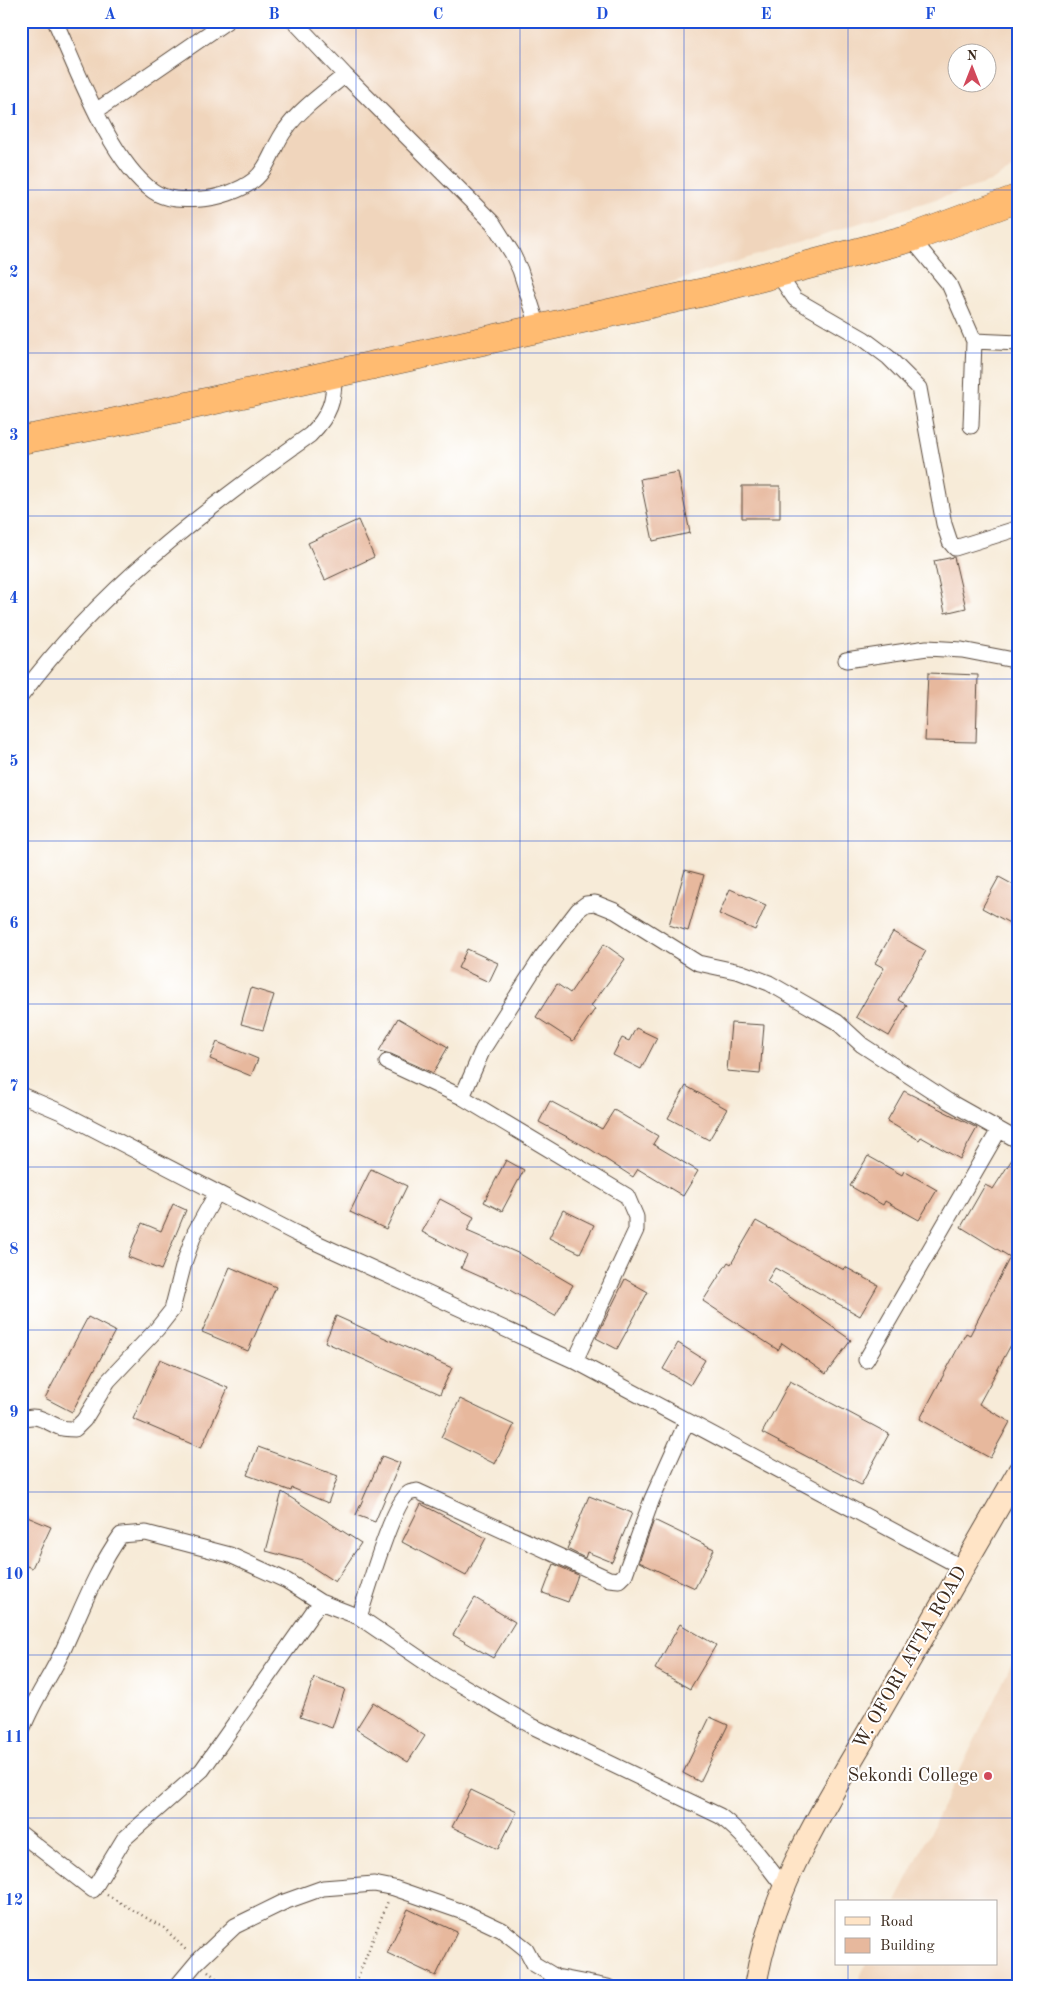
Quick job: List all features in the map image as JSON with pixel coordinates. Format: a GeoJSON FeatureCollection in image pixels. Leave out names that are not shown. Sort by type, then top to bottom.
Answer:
{"type":"FeatureCollection","features":[{"type":"Feature","properties":{"kind":"highway"},"geometry":{"type":"LineString","coordinates":[[825,260],[1019,180]]}},
{"type":"Feature","properties":{"kind":"highway"},"geometry":{"type":"LineString","coordinates":[[21,440],[111,423],[334,372],[539,329],[778,274],[912,238],[1019,198]]}},
{"type":"Feature","properties":{"kind":"main road","name":"W. OFORI ATTA ROAD"},"geometry":{"type":"LineString","coordinates":[[755,1987],[759,1959],[783,1886],[824,1808],[1019,1471]]}},
{"type":"Feature","properties":{"kind":"main road"},"geometry":{"type":"LineString","coordinates":[[759,1959],[763,1987]]}},
{"type":"Feature","properties":{"kind":"street"},"geometry":{"type":"LineString","coordinates":[[55,21],[113,146],[153,191],[172,199],[206,198],[230,192],[255,179],[286,129],[296,117],[345,75]]}},
{"type":"Feature","properties":{"kind":"street"},"geometry":{"type":"LineString","coordinates":[[96,110],[227,21]]}},
{"type":"Feature","properties":{"kind":"street"},"geometry":{"type":"LineString","coordinates":[[294,21],[345,75],[493,223],[516,261],[539,329]]}},
{"type":"Feature","properties":{"kind":"street"},"geometry":{"type":"LineString","coordinates":[[912,238],[949,284],[974,341],[971,426]]}},
{"type":"Feature","properties":{"kind":"street"},"geometry":{"type":"LineString","coordinates":[[778,274],[795,299],[864,339],[901,368],[919,388],[944,524],[950,542],[955,548],[1019,528]]}},
{"type":"Feature","properties":{"kind":"street"},"geometry":{"type":"LineString","coordinates":[[974,341],[1019,343]]}},
{"type":"Feature","properties":{"kind":"street"},"geometry":{"type":"LineString","coordinates":[[21,696],[73,634],[142,564],[178,533],[310,434],[320,424],[334,400],[334,372]]}},
{"type":"Feature","properties":{"kind":"street"},"geometry":{"type":"LineString","coordinates":[[846,660],[927,648],[962,650],[1019,661]]}},
{"type":"Feature","properties":{"kind":"street"},"geometry":{"type":"LineString","coordinates":[[462,1097],[483,1049],[541,958],[578,910],[586,904],[596,903],[615,911],[698,963],[740,972],[802,1002],[837,1022],[862,1045],[940,1096],[1019,1141]]}},
{"type":"Feature","properties":{"kind":"street"},"geometry":{"type":"LineString","coordinates":[[386,1062],[462,1097],[627,1196],[633,1206],[636,1217],[636,1230],[575,1361]]}},
{"type":"Feature","properties":{"kind":"street"},"geometry":{"type":"LineString","coordinates":[[21,1095],[61,1112],[216,1194],[304,1237],[575,1361],[963,1568]]}},
{"type":"Feature","properties":{"kind":"street"},"geometry":{"type":"LineString","coordinates":[[866,1360],[999,1130]]}},
{"type":"Feature","properties":{"kind":"street"},"geometry":{"type":"LineString","coordinates":[[21,1419],[32,1415],[48,1420],[60,1428],[75,1429],[84,1420],[108,1381],[157,1330],[172,1310],[184,1263],[195,1232],[216,1194]]}},
{"type":"Feature","properties":{"kind":"street"},"geometry":{"type":"LineString","coordinates":[[359,1618],[393,1520],[403,1499],[409,1493],[417,1491],[609,1579],[619,1580],[625,1574],[652,1500],[687,1421]]}},
{"type":"Feature","properties":{"kind":"street"},"geometry":{"type":"LineString","coordinates":[[21,1733],[27,1715],[64,1649],[81,1607],[107,1554],[121,1535],[146,1533],[230,1555],[287,1581],[320,1602],[359,1618],[440,1673],[532,1726],[720,1816],[738,1830],[783,1886]]}},
{"type":"Feature","properties":{"kind":"street"},"geometry":{"type":"LineString","coordinates":[[21,1834],[93,1890],[124,1839],[202,1770],[320,1602]]}},
{"type":"Feature","properties":{"kind":"street"},"geometry":{"type":"LineString","coordinates":[[176,1987],[197,1962],[235,1926],[284,1902],[323,1888],[374,1884],[394,1888],[466,1913],[502,1930],[526,1949],[534,1964],[556,1977],[608,1987]]}},
{"type":"Feature","properties":{"kind":"path"},"geometry":{"type":"LineString","coordinates":[[354,1987],[394,1888]]}},
{"type":"Feature","properties":{"kind":"path"},"geometry":{"type":"LineString","coordinates":[[93,1890],[114,1898],[164,1928],[197,1962],[226,1987]]}},
{"type":"Feature","properties":{"kind":"shaded area"},"geometry":{"type":"Polygon","coordinates":[[[21,21],[1019,21],[1019,165],[990,182],[568,315],[21,428],[21,21]]]}},
{"type":"Feature","properties":{"kind":"shaded area","name":"Sekondi College"},"geometry":{"type":"Polygon","coordinates":[[[1019,1649],[1019,1987],[855,1987],[865,1966],[998,1966],[998,1900],[897,1900],[1019,1649]]]}},
{"type":"Feature","properties":{"kind":"building"},"geometry":{"type":"Polygon","coordinates":[[[678,472],[690,533],[653,541],[640,479],[678,472]]]}},
{"type":"Feature","properties":{"kind":"building"},"geometry":{"type":"Polygon","coordinates":[[[742,486],[780,486],[780,518],[742,518],[742,486]]]}},
{"type":"Feature","properties":{"kind":"building"},"geometry":{"type":"Polygon","coordinates":[[[358,520],[374,557],[325,580],[308,543],[358,520]]]}},
{"type":"Feature","properties":{"kind":"building"},"geometry":{"type":"Polygon","coordinates":[[[954,557],[966,608],[945,613],[934,561],[954,557]]]}},
{"type":"Feature","properties":{"kind":"building"},"geometry":{"type":"Polygon","coordinates":[[[928,673],[978,675],[976,742],[925,741],[928,673]]]}},
{"type":"Feature","properties":{"kind":"building"},"geometry":{"type":"Polygon","coordinates":[[[685,870],[704,875],[688,931],[669,925],[685,870]]]}},
{"type":"Feature","properties":{"kind":"building"},"geometry":{"type":"Polygon","coordinates":[[[999,877],[1019,888],[1019,919],[1015,926],[982,908],[999,877]]]}},
{"type":"Feature","properties":{"kind":"building"},"geometry":{"type":"Polygon","coordinates":[[[730,889],[766,905],[755,930],[719,914],[730,889]]]}},
{"type":"Feature","properties":{"kind":"building"},"geometry":{"type":"Polygon","coordinates":[[[893,932],[926,951],[898,1000],[907,1005],[889,1036],[856,1017],[884,968],[875,963],[893,932]]]}},
{"type":"Feature","properties":{"kind":"building"},"geometry":{"type":"Polygon","coordinates":[[[604,944],[625,959],[591,1006],[595,1009],[573,1041],[536,1017],[557,984],[570,993],[604,944]]]}},
{"type":"Feature","properties":{"kind":"building"},"geometry":{"type":"Polygon","coordinates":[[[467,949],[498,963],[489,982],[458,968],[467,949]]]}},
{"type":"Feature","properties":{"kind":"building"},"geometry":{"type":"Polygon","coordinates":[[[251,988],[274,995],[263,1030],[241,1024],[251,988]]]}},
{"type":"Feature","properties":{"kind":"building"},"geometry":{"type":"Polygon","coordinates":[[[398,1018],[448,1047],[433,1073],[391,1054],[379,1051],[398,1018]]]}},
{"type":"Feature","properties":{"kind":"building"},"geometry":{"type":"Polygon","coordinates":[[[731,1023],[764,1025],[760,1074],[727,1071],[731,1023]]]}},
{"type":"Feature","properties":{"kind":"building"},"geometry":{"type":"Polygon","coordinates":[[[636,1028],[657,1038],[641,1069],[613,1055],[622,1038],[629,1041],[636,1028]]]}},
{"type":"Feature","properties":{"kind":"building"},"geometry":{"type":"Polygon","coordinates":[[[217,1042],[258,1059],[251,1076],[210,1059],[217,1042]]]}},
{"type":"Feature","properties":{"kind":"building"},"geometry":{"type":"Polygon","coordinates":[[[686,1086],[727,1109],[709,1140],[668,1118],[686,1086]]]}},
{"type":"Feature","properties":{"kind":"building"},"geometry":{"type":"Polygon","coordinates":[[[904,1091],[977,1128],[960,1159],[921,1137],[919,1140],[887,1121],[904,1091]]]}},
{"type":"Feature","properties":{"kind":"building"},"geometry":{"type":"Polygon","coordinates":[[[550,1101],[602,1129],[614,1110],[658,1136],[653,1144],[698,1171],[683,1196],[638,1169],[633,1177],[590,1149],[539,1122],[550,1101]]]}},
{"type":"Feature","properties":{"kind":"building"},"geometry":{"type":"Polygon","coordinates":[[[1018,1150],[1019,1330],[979,1404],[1010,1422],[990,1458],[920,1419],[966,1333],[970,1335],[1010,1257],[961,1227],[985,1185],[993,1189],[1018,1150]]]}},
{"type":"Feature","properties":{"kind":"building"},"geometry":{"type":"Polygon","coordinates":[[[868,1156],[902,1175],[904,1171],[937,1190],[919,1220],[885,1201],[883,1205],[850,1186],[868,1156]]]}},
{"type":"Feature","properties":{"kind":"building"},"geometry":{"type":"Polygon","coordinates":[[[506,1160],[524,1170],[502,1211],[484,1202],[506,1160]]]}},
{"type":"Feature","properties":{"kind":"building"},"geometry":{"type":"Polygon","coordinates":[[[371,1169],[407,1186],[386,1229],[350,1212],[371,1169]]]}},
{"type":"Feature","properties":{"kind":"building"},"geometry":{"type":"Polygon","coordinates":[[[440,1199],[474,1217],[467,1231],[520,1254],[573,1285],[555,1316],[506,1288],[461,1268],[467,1255],[422,1232],[440,1199]]]}},
{"type":"Feature","properties":{"kind":"building"},"geometry":{"type":"Polygon","coordinates":[[[173,1204],[186,1210],[161,1270],[128,1257],[142,1223],[161,1231],[173,1204]]]}},
{"type":"Feature","properties":{"kind":"building"},"geometry":{"type":"Polygon","coordinates":[[[563,1210],[594,1225],[580,1253],[549,1238],[563,1210]]]}},
{"type":"Feature","properties":{"kind":"building"},"geometry":{"type":"Polygon","coordinates":[[[756,1221],[844,1270],[845,1267],[878,1285],[860,1316],[775,1268],[767,1281],[851,1340],[826,1374],[782,1343],[778,1350],[703,1301],[728,1262],[731,1264],[756,1221]]]}},
{"type":"Feature","properties":{"kind":"building"},"geometry":{"type":"Polygon","coordinates":[[[230,1267],[276,1287],[248,1351],[202,1332],[230,1267]]]}},
{"type":"Feature","properties":{"kind":"building"},"geometry":{"type":"Polygon","coordinates":[[[625,1279],[648,1292],[617,1349],[596,1338],[625,1279]]]}},
{"type":"Feature","properties":{"kind":"building"},"geometry":{"type":"Polygon","coordinates":[[[336,1316],[452,1368],[440,1394],[325,1342],[336,1316]]]}},
{"type":"Feature","properties":{"kind":"building"},"geometry":{"type":"Polygon","coordinates":[[[88,1317],[115,1331],[72,1412],[45,1398],[88,1317]]]}},
{"type":"Feature","properties":{"kind":"building"},"geometry":{"type":"Polygon","coordinates":[[[678,1343],[705,1360],[690,1385],[663,1369],[678,1343]]]}},
{"type":"Feature","properties":{"kind":"building"},"geometry":{"type":"Polygon","coordinates":[[[160,1359],[228,1388],[201,1448],[133,1419],[160,1359]]]}},
{"type":"Feature","properties":{"kind":"building"},"geometry":{"type":"Polygon","coordinates":[[[790,1381],[889,1434],[861,1485],[762,1433],[790,1381]]]}},
{"type":"Feature","properties":{"kind":"building"},"geometry":{"type":"Polygon","coordinates":[[[460,1399],[514,1425],[495,1464],[441,1437],[460,1399]]]}},
{"type":"Feature","properties":{"kind":"building"},"geometry":{"type":"Polygon","coordinates":[[[258,1447],[338,1476],[328,1503],[292,1488],[291,1491],[247,1475],[258,1447]]]}},
{"type":"Feature","properties":{"kind":"building"},"geometry":{"type":"Polygon","coordinates":[[[382,1456],[400,1463],[375,1522],[356,1515],[382,1456]]]}},
{"type":"Feature","properties":{"kind":"building"},"geometry":{"type":"Polygon","coordinates":[[[282,1492],[361,1543],[335,1582],[303,1561],[266,1551],[282,1492]]]}},
{"type":"Feature","properties":{"kind":"building"},"geometry":{"type":"Polygon","coordinates":[[[589,1496],[632,1513],[612,1562],[587,1552],[585,1558],[567,1549],[589,1496]]]}},
{"type":"Feature","properties":{"kind":"building"},"geometry":{"type":"Polygon","coordinates":[[[421,1504],[486,1538],[466,1576],[402,1542],[421,1504]]]}},
{"type":"Feature","properties":{"kind":"building"},"geometry":{"type":"Polygon","coordinates":[[[25,1516],[51,1527],[32,1568],[21,1564],[21,1524],[25,1516]]]}},
{"type":"Feature","properties":{"kind":"building"},"geometry":{"type":"Polygon","coordinates":[[[654,1520],[714,1549],[695,1588],[639,1562],[654,1520]]]}},
{"type":"Feature","properties":{"kind":"building"},"geometry":{"type":"Polygon","coordinates":[[[554,1564],[578,1575],[568,1602],[543,1593],[554,1564]]]}},
{"type":"Feature","properties":{"kind":"building"},"geometry":{"type":"Polygon","coordinates":[[[475,1598],[515,1622],[493,1658],[453,1635],[475,1598]]]}},
{"type":"Feature","properties":{"kind":"building"},"geometry":{"type":"Polygon","coordinates":[[[680,1624],[716,1645],[690,1689],[655,1669],[680,1624]]]}},
{"type":"Feature","properties":{"kind":"building"},"geometry":{"type":"Polygon","coordinates":[[[314,1678],[345,1689],[332,1728],[300,1717],[314,1678]]]}},
{"type":"Feature","properties":{"kind":"building"},"geometry":{"type":"Polygon","coordinates":[[[373,1702],[425,1736],[408,1762],[356,1729],[373,1702]]]}},
{"type":"Feature","properties":{"kind":"building"},"geometry":{"type":"Polygon","coordinates":[[[710,1717],[728,1725],[700,1782],[683,1773],[710,1717]]]}},
{"type":"Feature","properties":{"kind":"building"},"geometry":{"type":"Polygon","coordinates":[[[471,1790],[517,1812],[498,1849],[452,1827],[471,1790]]]}},
{"type":"Feature","properties":{"kind":"building"},"geometry":{"type":"Polygon","coordinates":[[[408,1909],[457,1932],[436,1976],[387,1953],[408,1909]]]}},
{"type":"Feature","properties":{"kind":"place","name":"Sekondi College"},"geometry":{"type":"Point","coordinates":[988,1776]}}]}
